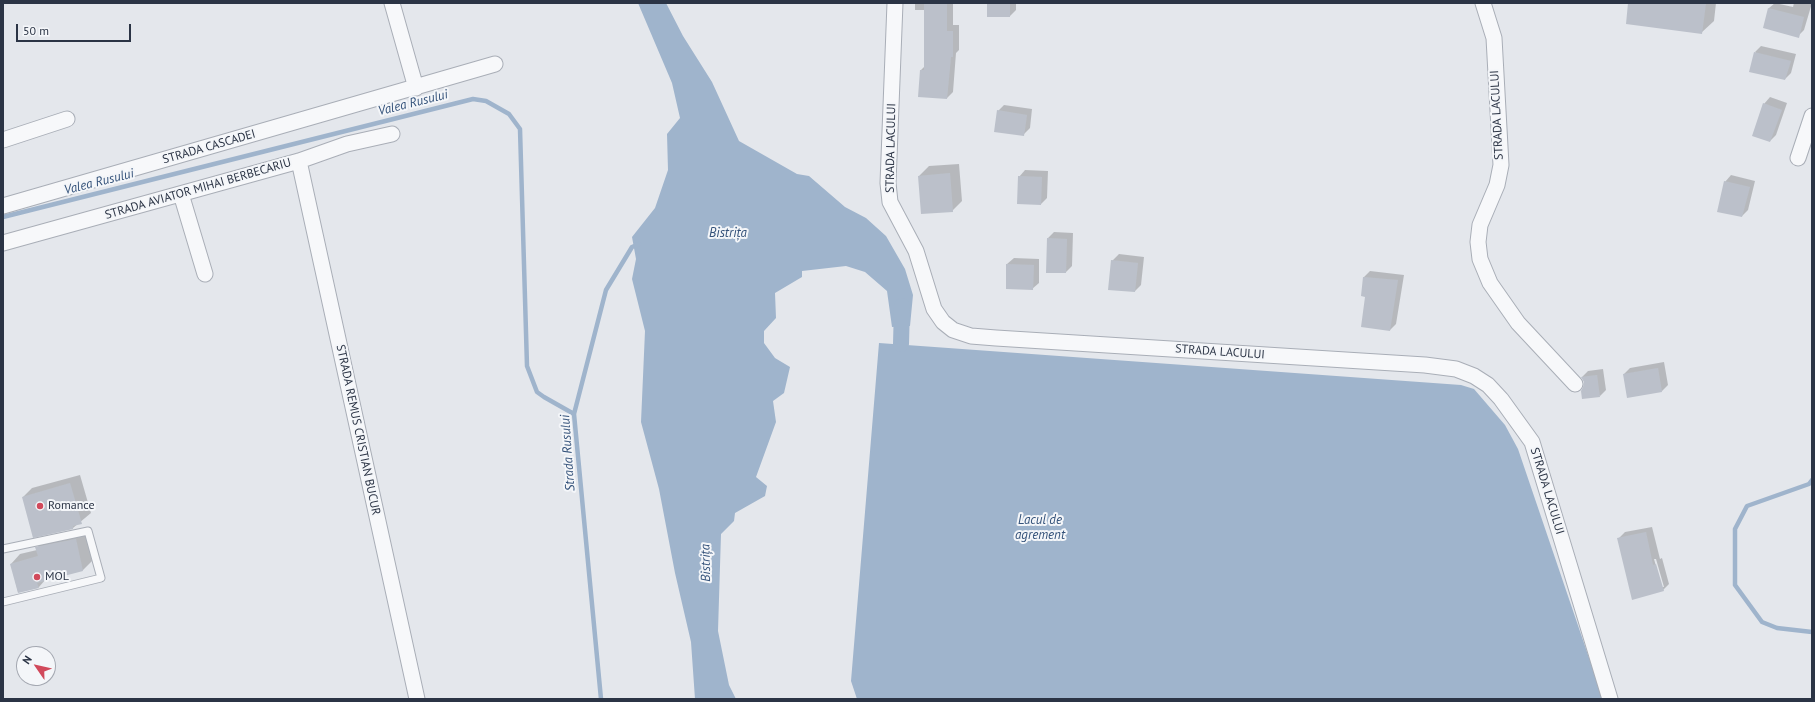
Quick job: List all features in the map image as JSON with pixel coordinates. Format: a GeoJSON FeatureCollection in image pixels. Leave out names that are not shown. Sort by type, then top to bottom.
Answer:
{"type":"FeatureCollection","features":[{"type":"Feature","properties":{"kind":"street"},"geometry":{"type":"LineString","coordinates":[[392,3],[416,88]]}},
{"type":"Feature","properties":{"kind":"street","name":"STRADA LACULUI"},"geometry":{"type":"LineString","coordinates":[[895,3],[888,183],[890,202],[916,251],[934,309],[943,322],[953,330],[971,336],[1425,365],[1456,369],[1474,376],[1488,385],[1501,399],[1532,442],[1610,699]]}},
{"type":"Feature","properties":{"kind":"street","name":"STRADA LACULUI"},"geometry":{"type":"LineString","coordinates":[[1483,3],[1494,38],[1501,165],[1496,185],[1480,225],[1478,242],[1480,259],[1490,283],[1518,323],[1575,384]]}},
{"type":"Feature","properties":{"kind":"street","name":"STRADA CASCADEI"},"geometry":{"type":"LineString","coordinates":[[3,206],[495,64]]}},
{"type":"Feature","properties":{"kind":"street"},"geometry":{"type":"LineString","coordinates":[[1798,158],[1812,116]]}},
{"type":"Feature","properties":{"kind":"street"},"geometry":{"type":"LineString","coordinates":[[3,140],[67,119]]}},
{"type":"Feature","properties":{"kind":"street","name":"STRADA AVIATOR MIHAI BERBECARIU"},"geometry":{"type":"LineString","coordinates":[[3,243],[299,161],[347,144],[392,134]]}},
{"type":"Feature","properties":{"kind":"street","name":"STRADA REMUS CRISTIAN BUCUR"},"geometry":{"type":"LineString","coordinates":[[299,161],[417,699]]}},
{"type":"Feature","properties":{"kind":"street"},"geometry":{"type":"LineString","coordinates":[[181,194],[206,274]]}},
{"type":"Feature","properties":{"kind":"lane"},"geometry":{"type":"LineString","coordinates":[[3,549],[88,531],[101,578],[3,602]]}},
{"type":"Feature","properties":{"kind":"water","name":"Bistrița"},"geometry":{"type":"Polygon","coordinates":[[[638,3],[666,3],[683,36],[712,82],[739,141],[797,174],[809,176],[845,207],[866,218],[886,236],[905,269],[913,295],[910,326],[892,327],[887,291],[865,272],[846,266],[802,271],[802,277],[775,293],[776,318],[764,331],[764,343],[775,358],[790,367],[784,393],[773,401],[776,422],[756,477],[767,486],[765,496],[735,513],[734,521],[721,534],[718,631],[729,685],[736,699],[695,699],[691,642],[675,573],[659,489],[641,422],[645,331],[632,279],[636,259],[632,237],[655,208],[668,170],[667,134],[680,118],[672,83],[638,3]]]}},
{"type":"Feature","properties":{"kind":"water","name":"Lacul de agrement"},"geometry":{"type":"Polygon","coordinates":[[[879,343],[1461,385],[1474,389],[1505,425],[1518,449],[1603,699],[857,699],[851,681],[879,343]]]}},
{"type":"Feature","properties":{"kind":"building"},"geometry":{"type":"Polygon","coordinates":[[[924,3],[947,3],[947,31],[953,31],[953,57],[951,57],[947,99],[918,97],[920,70],[924,70],[924,3]]]}},
{"type":"Feature","properties":{"kind":"building"},"geometry":{"type":"Polygon","coordinates":[[[987,3],[1010,3],[1010,17],[987,17],[987,3]]]}},
{"type":"Feature","properties":{"kind":"building"},"geometry":{"type":"Polygon","coordinates":[[[1628,3],[1706,3],[1702,34],[1626,24],[1628,3]]]}},
{"type":"Feature","properties":{"kind":"building"},"geometry":{"type":"Polygon","coordinates":[[[1768,8],[1804,17],[1799,38],[1763,28],[1768,8]]]}},
{"type":"Feature","properties":{"kind":"building"},"geometry":{"type":"Polygon","coordinates":[[[1754,52],[1791,61],[1785,80],[1749,72],[1754,52]]]}},
{"type":"Feature","properties":{"kind":"building"},"geometry":{"type":"Polygon","coordinates":[[[1763,103],[1782,110],[1770,142],[1752,136],[1763,103]]]}},
{"type":"Feature","properties":{"kind":"building"},"geometry":{"type":"Polygon","coordinates":[[[997,110],[1027,115],[1024,136],[994,132],[997,110]]]}},
{"type":"Feature","properties":{"kind":"building"},"geometry":{"type":"Polygon","coordinates":[[[950,173],[953,212],[921,214],[918,176],[950,173]]]}},
{"type":"Feature","properties":{"kind":"building"},"geometry":{"type":"Polygon","coordinates":[[[1018,176],[1042,177],[1041,205],[1017,204],[1018,176]]]}},
{"type":"Feature","properties":{"kind":"building"},"geometry":{"type":"Polygon","coordinates":[[[1724,181],[1750,187],[1742,217],[1717,212],[1724,181]]]}},
{"type":"Feature","properties":{"kind":"building"},"geometry":{"type":"Polygon","coordinates":[[[1047,238],[1067,239],[1066,273],[1046,273],[1047,238]]]}},
{"type":"Feature","properties":{"kind":"building"},"geometry":{"type":"Polygon","coordinates":[[[1111,260],[1138,263],[1135,292],[1108,290],[1111,260]]]}},
{"type":"Feature","properties":{"kind":"building"},"geometry":{"type":"Polygon","coordinates":[[[1006,264],[1034,265],[1033,290],[1006,289],[1006,264]]]}},
{"type":"Feature","properties":{"kind":"building"},"geometry":{"type":"Polygon","coordinates":[[[1363,277],[1398,280],[1390,331],[1361,327],[1365,297],[1361,296],[1363,277]]]}},
{"type":"Feature","properties":{"kind":"building"},"geometry":{"type":"Polygon","coordinates":[[[1658,368],[1662,392],[1627,398],[1623,374],[1658,368]]]}},
{"type":"Feature","properties":{"kind":"building"},"geometry":{"type":"Polygon","coordinates":[[[1597,375],[1600,397],[1582,399],[1581,391],[1584,382],[1581,377],[1597,375]]]}},
{"type":"Feature","properties":{"kind":"building"},"geometry":{"type":"Polygon","coordinates":[[[70,483],[82,524],[73,526],[73,529],[33,538],[22,497],[70,483]]]}},
{"type":"Feature","properties":{"kind":"building"},"geometry":{"type":"Polygon","coordinates":[[[1646,532],[1653,565],[1656,564],[1664,591],[1632,600],[1617,538],[1646,532]]]}},
{"type":"Feature","properties":{"kind":"building","name":"MOL"},"geometry":{"type":"Polygon","coordinates":[[[76,539],[83,571],[37,583],[39,588],[18,593],[10,564],[38,556],[35,547],[76,539]]]}},
{"type":"Feature","properties":{"kind":"waterway","name":"Valea Rusului"},"geometry":{"type":"LineString","coordinates":[[3,217],[473,99],[486,101],[509,114],[520,129],[527,366],[537,392],[574,414]]}},
{"type":"Feature","properties":{"kind":"waterway","name":"Strada Rusului"},"geometry":{"type":"LineString","coordinates":[[601,699],[574,414],[606,290],[632,247],[639,244]]}},
{"type":"Feature","properties":{"kind":"waterway"},"geometry":{"type":"LineString","coordinates":[[901,344],[902,306]]}},
{"type":"Feature","properties":{"kind":"waterway"},"geometry":{"type":"LineString","coordinates":[[1812,480],[1809,484],[1747,506],[1735,529],[1735,585],[1762,622],[1777,628],[1812,632]]}},
{"type":"Feature","properties":{"kind":"place","name":"Romance"},"geometry":{"type":"Point","coordinates":[40,506]}},
{"type":"Feature","properties":{"kind":"place","name":"MOL"},"geometry":{"type":"Point","coordinates":[37,577]}}]}
